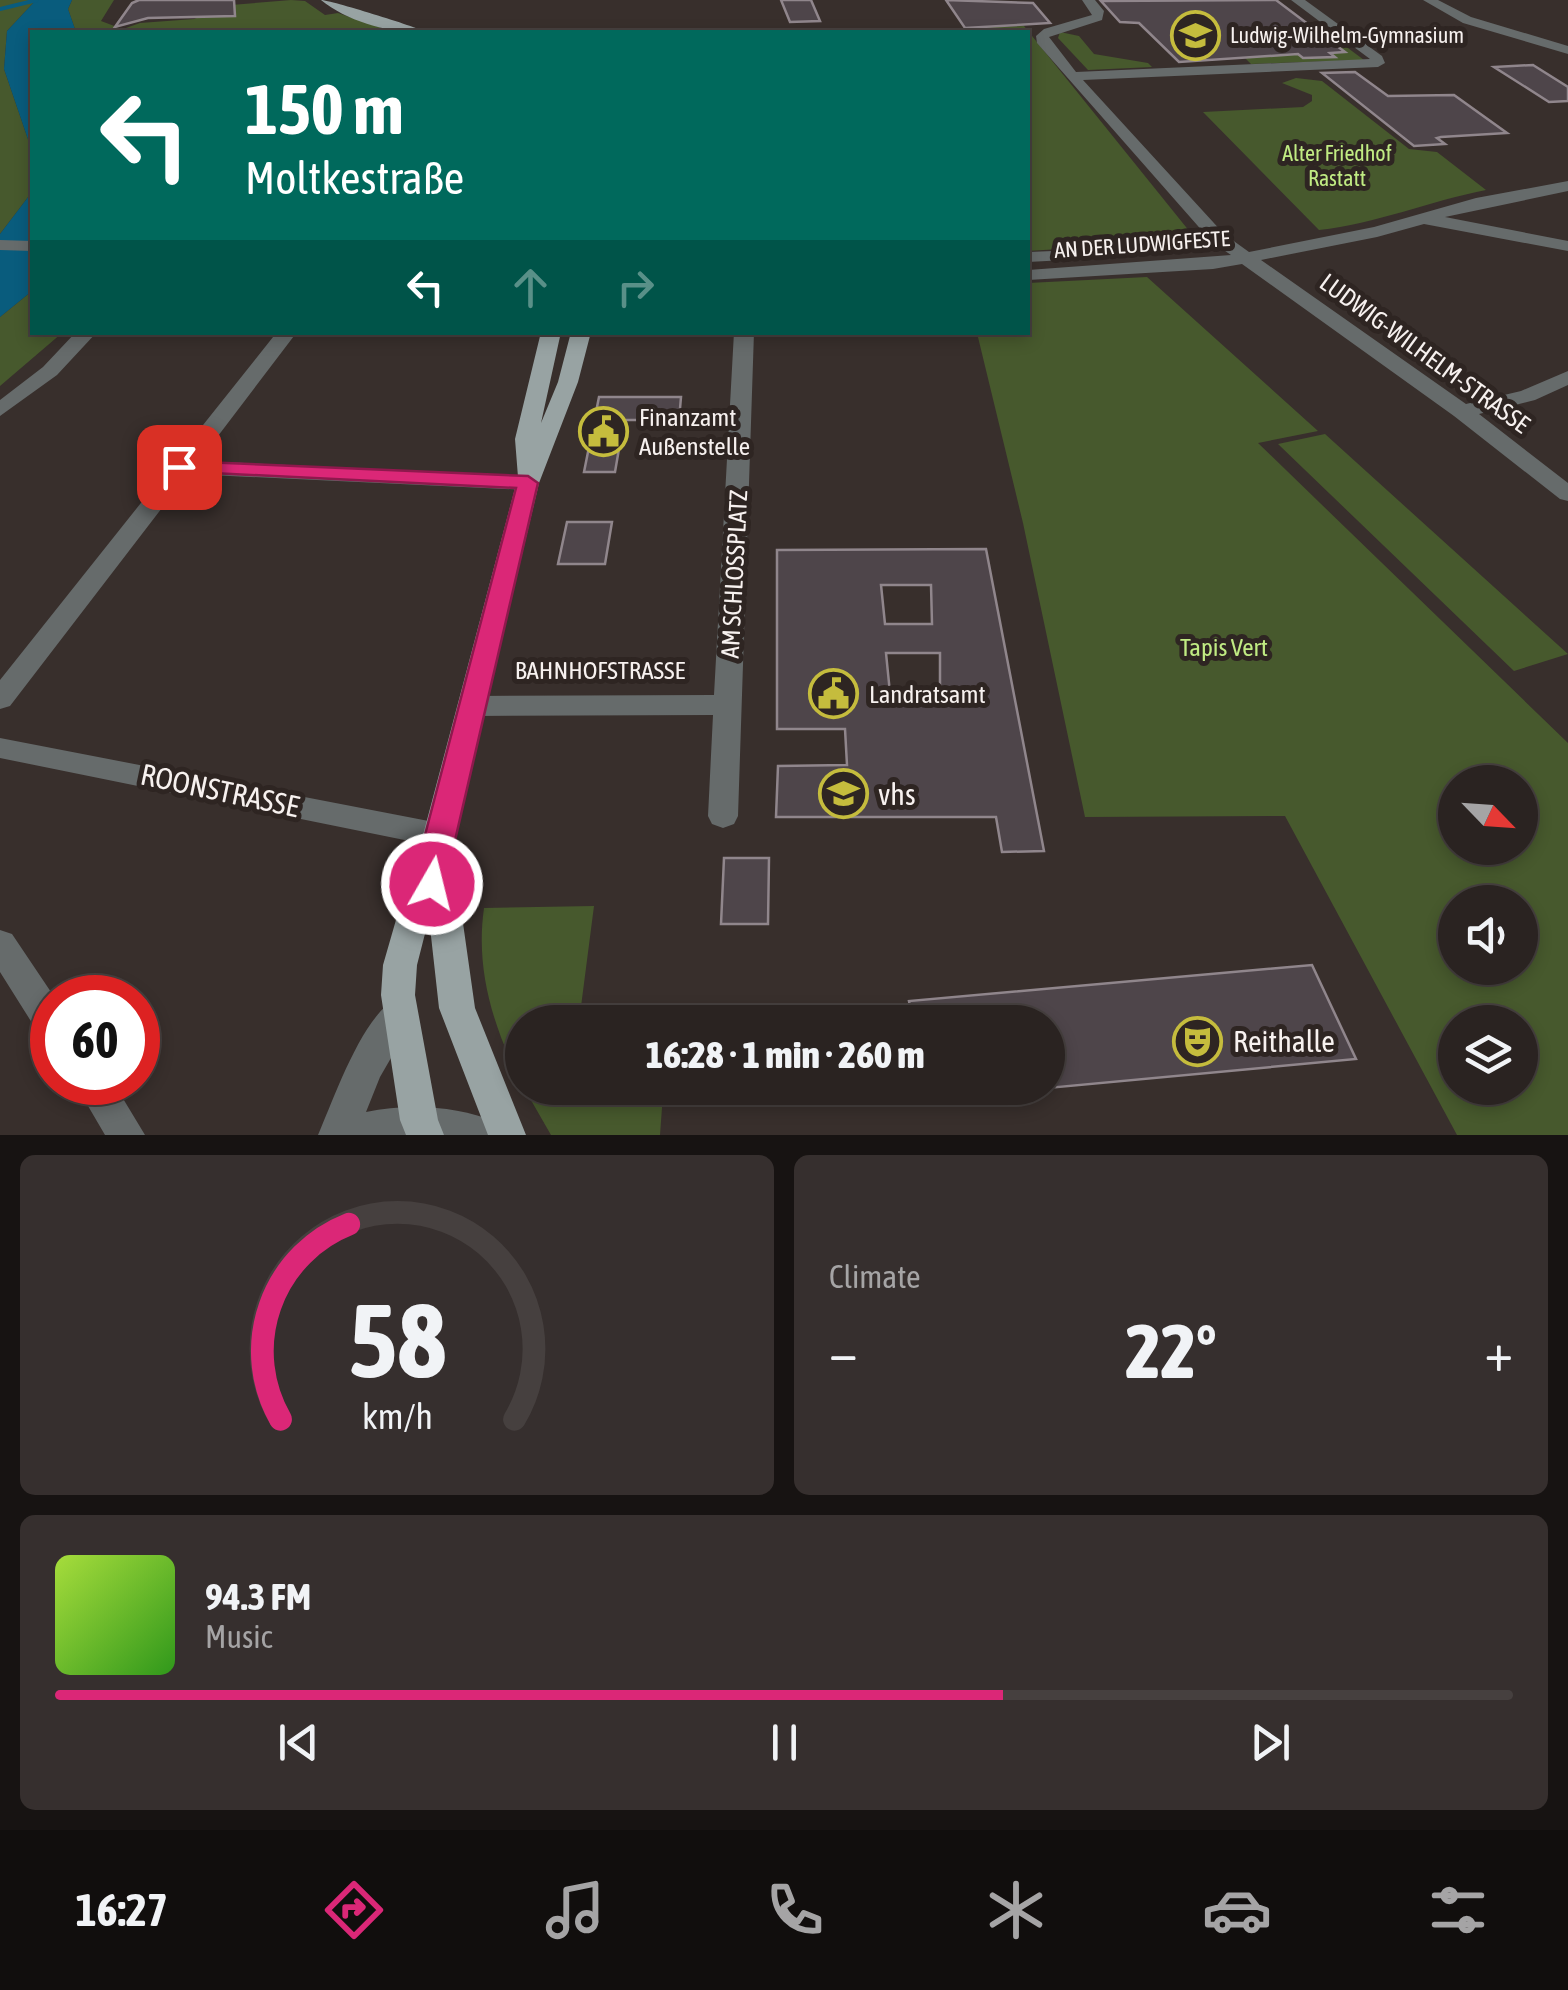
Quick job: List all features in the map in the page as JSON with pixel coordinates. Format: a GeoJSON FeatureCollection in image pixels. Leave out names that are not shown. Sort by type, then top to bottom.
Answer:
{"type":"FeatureCollection","features":[{"type":"Feature","properties":{"kind":"main road"},"geometry":{"type":"LineString","coordinates":[[327,0],[359,17],[412,30]]}},
{"type":"Feature","properties":{"kind":"main road","name":"BAHNHOFSTRASSE"},"geometry":{"type":"LineString","coordinates":[[528,483],[526,439],[550,335]]}},
{"type":"Feature","properties":{"kind":"main road","name":"BAHNHOFSTRASSE"},"geometry":{"type":"LineString","coordinates":[[422,1128],[399,1012],[400,965],[416,906],[432,884],[439,835],[528,483],[568,382],[580,335]]}},
{"type":"Feature","properties":{"kind":"main road","name":"BAHNHOFSTRASSE"},"geometry":{"type":"LineString","coordinates":[[432,884],[444,902],[457,1008],[508,1135]]}},
{"type":"Feature","properties":{"kind":"street","name":"LUDWIG-WILHELM-STRASSE"},"geometry":{"type":"LineString","coordinates":[[1088,0],[1098,11],[1098,17],[1053,30],[1042,40],[1070,76],[1238,253],[1462,411],[1568,494]]}},
{"type":"Feature","properties":{"kind":"street"},"geometry":{"type":"LineString","coordinates":[[1070,76],[1378,62],[1297,0]]}},
{"type":"Feature","properties":{"kind":"street"},"geometry":{"type":"LineString","coordinates":[[1429,0],[1467,20],[1568,50]]}},
{"type":"Feature","properties":{"kind":"street","name":"AN DER LUDWIGFESTE"},"geometry":{"type":"LineString","coordinates":[[1030,275],[1180,268],[1238,253],[1318,242],[1568,186]]}},
{"type":"Feature","properties":{"kind":"street"},"geometry":{"type":"LineString","coordinates":[[1444,212],[1494,233]]}},
{"type":"Feature","properties":{"kind":"street"},"geometry":{"type":"LineString","coordinates":[[1423,219],[1568,246]]}},
{"type":"Feature","properties":{"kind":"street"},"geometry":{"type":"LineString","coordinates":[[0,245],[30,246]]}},
{"type":"Feature","properties":{"kind":"street","name":"AN DER LUDWIGFESTE"},"geometry":{"type":"LineString","coordinates":[[1030,257],[1238,253]]}},
{"type":"Feature","properties":{"kind":"street"},"geometry":{"type":"LineString","coordinates":[[0,410],[50,371],[85,335]]}},
{"type":"Feature","properties":{"kind":"street"},"geometry":{"type":"LineString","coordinates":[[0,699],[286,335]]}},
{"type":"Feature","properties":{"kind":"street","name":"AM SCHLOSSPLATZ"},"geometry":{"type":"LineString","coordinates":[[723,816],[744,335]]}},
{"type":"Feature","properties":{"kind":"street"},"geometry":{"type":"LineString","coordinates":[[1462,411],[1528,396],[1568,377]]}},
{"type":"Feature","properties":{"kind":"street"},"geometry":{"type":"LineString","coordinates":[[179,467],[528,483]]}},
{"type":"Feature","properties":{"kind":"street","name":"BAHNHOFSTRASSE"},"geometry":{"type":"LineString","coordinates":[[473,706],[728,705]]}},
{"type":"Feature","properties":{"kind":"street","name":"ROONSTRASSE"},"geometry":{"type":"LineString","coordinates":[[0,748],[439,835]]}},
{"type":"Feature","properties":{"kind":"street"},"geometry":{"type":"LineString","coordinates":[[0,944],[30,990]]}},
{"type":"Feature","properties":{"kind":"street"},"geometry":{"type":"LineString","coordinates":[[340,1135],[365,1068],[399,1012]]}},
{"type":"Feature","properties":{"kind":"street"},"geometry":{"type":"LineString","coordinates":[[107,1105],[126,1135]]}},
{"type":"Feature","properties":{"kind":"street"},"geometry":{"type":"LineString","coordinates":[[340,1135],[380,1125],[484,1135]]}},
{"type":"Feature","properties":{"kind":"green space"},"geometry":{"type":"Polygon","coordinates":[[[0,0],[36,0],[7,31],[4,69],[30,145],[30,195],[0,234],[0,0]]]}},
{"type":"Feature","properties":{"kind":"green space"},"geometry":{"type":"Polygon","coordinates":[[[72,0],[114,0],[101,21],[118,30],[75,30],[68,9],[72,0]]]}},
{"type":"Feature","properties":{"kind":"green space"},"geometry":{"type":"Polygon","coordinates":[[[305,1],[325,15],[338,13],[387,30],[123,29],[140,23],[194,19],[231,5],[305,1]]]}},
{"type":"Feature","properties":{"kind":"green space"},"geometry":{"type":"Polygon","coordinates":[[[1317,25],[1364,60],[1251,64],[1243,56],[1344,52],[1310,26],[1317,25]]]}},
{"type":"Feature","properties":{"kind":"green space"},"geometry":{"type":"Polygon","coordinates":[[[1024,26],[1027,30],[905,30],[1024,26]]]}},
{"type":"Feature","properties":{"kind":"green space"},"geometry":{"type":"Polygon","coordinates":[[[1060,32],[1079,36],[1094,54],[1148,63],[1152,67],[1088,70],[1058,38],[1060,32]]]}},
{"type":"Feature","properties":{"kind":"green space"},"geometry":{"type":"Polygon","coordinates":[[[1030,33],[1190,232],[1185,241],[1030,251],[1030,33]]]}},
{"type":"Feature","properties":{"kind":"green space","name":"Alter Friedhof Rastatt"},"geometry":{"type":"Polygon","coordinates":[[[1296,78],[1322,81],[1409,149],[1437,152],[1486,190],[1319,230],[1203,112],[1303,107],[1312,101],[1312,95],[1282,83],[1296,78]]]}},
{"type":"Feature","properties":{"kind":"green space","name":"Tapis Vert"},"geometry":{"type":"Polygon","coordinates":[[[1147,277],[1318,431],[1258,443],[1568,743],[1568,1135],[1457,1135],[1441,1105],[1538,1105],[1538,1005],[1438,1005],[1438,1100],[1285,816],[1085,817],[1023,523],[977,335],[1030,335],[1030,283],[1147,277]]]}},
{"type":"Feature","properties":{"kind":"green space"},"geometry":{"type":"Polygon","coordinates":[[[30,293],[30,335],[60,335],[0,386],[0,317],[30,293]]]}},
{"type":"Feature","properties":{"kind":"green space"},"geometry":{"type":"Polygon","coordinates":[[[1325,434],[1568,654],[1514,671],[1278,444],[1325,434]]]}},
{"type":"Feature","properties":{"kind":"green space"},"geometry":{"type":"Polygon","coordinates":[[[594,906],[581,1005],[505,1005],[505,1047],[485,977],[484,908],[594,906]]]}},
{"type":"Feature","properties":{"kind":"green space"},"geometry":{"type":"Polygon","coordinates":[[[534,1105],[662,1105],[660,1135],[551,1135],[534,1105]]]}},
{"type":"Feature","properties":{"kind":"water"},"geometry":{"type":"Polygon","coordinates":[[[36,0],[72,0],[68,9],[75,30],[30,30],[30,145],[4,69],[7,31],[36,0]]]}},
{"type":"Feature","properties":{"kind":"water"},"geometry":{"type":"Polygon","coordinates":[[[30,195],[30,293],[0,317],[0,234],[30,195]]]}},
{"type":"Feature","properties":{"kind":"building"},"geometry":{"type":"Polygon","coordinates":[[[234,0],[235,16],[148,18],[115,27],[132,3],[234,0]]]}},
{"type":"Feature","properties":{"kind":"building"},"geometry":{"type":"Polygon","coordinates":[[[781,0],[811,0],[820,21],[790,22],[781,0]]]}},
{"type":"Feature","properties":{"kind":"building"},"geometry":{"type":"Polygon","coordinates":[[[946,0],[1033,3],[1050,23],[965,28],[946,0]]]}},
{"type":"Feature","properties":{"kind":"building","name":"Ludwig-Wilhelm-Gymnasium"},"geometry":{"type":"Polygon","coordinates":[[[1276,0],[1345,52],[1330,53],[1335,57],[1303,58],[1298,54],[1179,62],[1139,23],[1120,22],[1101,1],[1276,0]]]}},
{"type":"Feature","properties":{"kind":"building"},"geometry":{"type":"Polygon","coordinates":[[[1533,65],[1568,87],[1568,101],[1549,102],[1494,67],[1533,65]]]}},
{"type":"Feature","properties":{"kind":"building"},"geometry":{"type":"Polygon","coordinates":[[[1355,72],[1388,96],[1454,95],[1507,133],[1441,137],[1437,138],[1445,144],[1414,146],[1322,73],[1355,72]]]}},
{"type":"Feature","properties":{"kind":"building","name":"Finanzamt Außenstelle"},"geometry":{"type":"Polygon","coordinates":[[[599,397],[681,397],[679,420],[624,420],[615,472],[584,472],[599,397]]]}},
{"type":"Feature","properties":{"kind":"building"},"geometry":{"type":"Polygon","coordinates":[[[567,522],[612,522],[605,564],[558,564],[567,522]]]}},
{"type":"Feature","properties":{"kind":"building","name":"Landratsamt"},"geometry":{"type":"Polygon","coordinates":[[[986,549],[1044,851],[1002,852],[996,817],[776,817],[778,766],[847,765],[845,729],[777,729],[777,550],[986,549]],[[881,585],[885,624],[932,624],[931,585],[881,585]],[[886,653],[891,703],[940,702],[940,653],[886,653]]]}},
{"type":"Feature","properties":{"kind":"building"},"geometry":{"type":"Polygon","coordinates":[[[724,858],[769,858],[768,924],[721,924],[724,858]]]}},
{"type":"Feature","properties":{"kind":"building","name":"Reithalle"},"geometry":{"type":"Polygon","coordinates":[[[1312,965],[1356,1059],[1065,1086],[1065,1005],[910,1005],[909,1001],[1312,965]]]}},
{"type":"Feature","properties":{"kind":"waterway"},"geometry":{"type":"LineString","coordinates":[[0,9],[37,0]]}},
{"type":"Feature","properties":{"kind":"place","name":"Ludwig-Wilhelm-Gymnasium"},"geometry":{"type":"Point","coordinates":[1195,35]}},
{"type":"Feature","properties":{"kind":"place","name":"Finanzamt Außenstelle"},"geometry":{"type":"Point","coordinates":[604,431]}},
{"type":"Feature","properties":{"kind":"place","name":"Landratsamt"},"geometry":{"type":"Point","coordinates":[834,694]}},
{"type":"Feature","properties":{"kind":"place","name":"vhs"},"geometry":{"type":"Point","coordinates":[843,794]}},
{"type":"Feature","properties":{"kind":"place","name":"Reithalle"},"geometry":{"type":"Point","coordinates":[1198,1041]}},
{"type":"Feature","properties":{"kind":"route"},"geometry":{"type":"LineString","coordinates":[[179,467],[528,483],[439,835],[432,884]]}}]}
